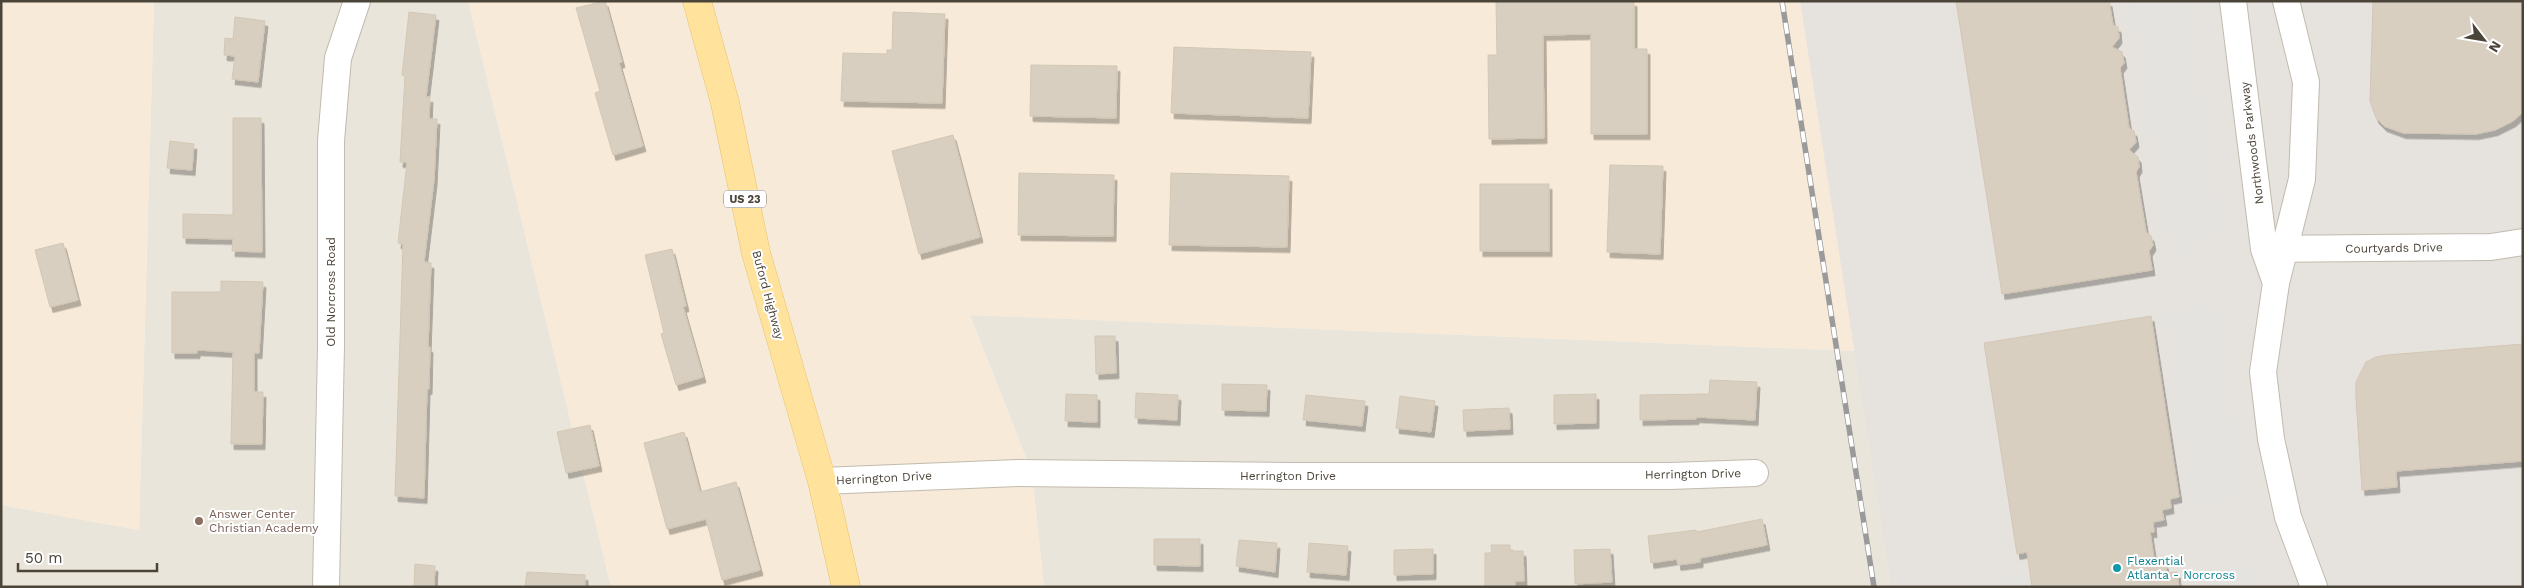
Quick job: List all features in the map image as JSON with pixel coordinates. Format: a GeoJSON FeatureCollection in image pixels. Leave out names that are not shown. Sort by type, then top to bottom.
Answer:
{"type":"FeatureCollection","features":[{"type":"Feature","properties":{"kind":"main road","name":"Buford Highway"},"geometry":{"type":"LineString","coordinates":[[697,1],[725,103],[756,253],[822,481],[846,587]]}},
{"type":"Feature","properties":{"kind":"street","name":"Old Norcross Road"},"geometry":{"type":"LineString","coordinates":[[326,587],[331,346],[331,141],[338,58],[357,1]]}},
{"type":"Feature","properties":{"kind":"street","name":"Northwoods Parkway"},"geometry":{"type":"LineString","coordinates":[[2233,1],[2274,249],[2276,282],[2262,372],[2271,439],[2288,516],[2314,587]]}},
{"type":"Feature","properties":{"kind":"street"},"geometry":{"type":"LineString","coordinates":[[2274,249],[2302,179],[2306,82],[2286,1]]}},
{"type":"Feature","properties":{"kind":"street","name":"Courtyards Drive"},"geometry":{"type":"LineString","coordinates":[[2274,249],[2491,247],[2523,242]]}},
{"type":"Feature","properties":{"kind":"street","name":"Herrington Drive"},"geometry":{"type":"LineString","coordinates":[[822,481],[1018,473],[1282,476],[1670,476],[1755,473]]}},
{"type":"Feature","properties":{"kind":"shaded area"},"geometry":{"type":"Polygon","coordinates":[[[1,1],[154,1],[139,530],[1,505],[1,1]]]}},
{"type":"Feature","properties":{"kind":"shaded area"},"geometry":{"type":"Polygon","coordinates":[[[154,1],[468,1],[611,587],[1,587],[1,505],[139,530],[154,1]]]}},
{"type":"Feature","properties":{"kind":"shaded area"},"geometry":{"type":"Polygon","coordinates":[[[468,1],[1800,1],[1855,351],[970,315],[1032,473],[1044,587],[611,587],[468,1]]]}},
{"type":"Feature","properties":{"kind":"shaded area"},"geometry":{"type":"Polygon","coordinates":[[[1800,1],[2523,1],[2523,587],[1891,587],[1800,1]]]}},
{"type":"Feature","properties":{"kind":"shaded area"},"geometry":{"type":"Polygon","coordinates":[[[2130,1],[2185,1],[2222,233],[2184,239],[2187,258],[2171,260],[2130,1]]]}},
{"type":"Feature","properties":{"kind":"shaded area"},"geometry":{"type":"Polygon","coordinates":[[[2215,305],[2243,496],[2192,504],[2165,312],[2215,305]]]}},
{"type":"Feature","properties":{"kind":"shaded area"},"geometry":{"type":"Polygon","coordinates":[[[970,315],[1855,351],[1891,587],[1044,587],[1032,473],[970,315]]]}},
{"type":"Feature","properties":{"kind":"shaded area"},"geometry":{"type":"Polygon","coordinates":[[[2251,564],[2255,587],[2208,587],[2206,572],[2251,564]]]}},
{"type":"Feature","properties":{"kind":"shaded area"},"geometry":{"type":"Polygon","coordinates":[[[2031,574],[2032,587],[1961,587],[1961,585],[2031,574]]]}},
{"type":"Feature","properties":{"kind":"building"},"geometry":{"type":"Polygon","coordinates":[[[605,1],[622,62],[619,63],[643,146],[613,155],[595,93],[600,91],[576,8],[605,1]]]}},
{"type":"Feature","properties":{"kind":"building"},"geometry":{"type":"Polygon","coordinates":[[[1496,1],[1634,1],[1634,49],[1647,49],[1647,134],[1591,134],[1591,34],[1543,35],[1544,138],[1489,139],[1488,55],[1497,55],[1496,1]]]}},
{"type":"Feature","properties":{"kind":"building"},"geometry":{"type":"Polygon","coordinates":[[[1956,1],[2109,1],[2113,25],[2118,27],[2119,38],[2112,47],[2122,52],[2124,63],[2120,68],[2129,128],[2134,131],[2136,142],[2129,150],[2138,157],[2139,167],[2136,172],[2146,232],[2151,236],[2153,245],[2149,251],[2152,270],[2002,294],[1956,1]]]}},
{"type":"Feature","properties":{"kind":"building"},"geometry":{"type":"Polygon","coordinates":[[[2373,1],[2523,1],[2523,112],[2513,121],[2495,130],[2476,134],[2403,133],[2384,126],[2376,118],[2370,101],[2373,1]]]}},
{"type":"Feature","properties":{"kind":"building"},"geometry":{"type":"Polygon","coordinates":[[[409,12],[436,15],[426,97],[430,97],[429,119],[437,119],[434,180],[424,262],[431,263],[428,347],[430,347],[429,389],[427,389],[424,498],[395,496],[403,244],[398,243],[407,162],[400,162],[405,76],[402,75],[409,12]]]}},
{"type":"Feature","properties":{"kind":"building"},"geometry":{"type":"Polygon","coordinates":[[[893,12],[945,14],[942,103],[841,101],[843,53],[887,54],[887,50],[892,50],[893,12]]]}},
{"type":"Feature","properties":{"kind":"building"},"geometry":{"type":"Polygon","coordinates":[[[235,17],[265,21],[258,82],[232,79],[235,56],[224,55],[225,38],[233,39],[235,17]]]}},
{"type":"Feature","properties":{"kind":"building"},"geometry":{"type":"Polygon","coordinates":[[[1174,47],[1311,52],[1308,118],[1171,113],[1174,47]]]}},
{"type":"Feature","properties":{"kind":"building"},"geometry":{"type":"Polygon","coordinates":[[[1031,65],[1117,66],[1116,118],[1030,116],[1031,65]]]}},
{"type":"Feature","properties":{"kind":"building"},"geometry":{"type":"Polygon","coordinates":[[[233,118],[261,118],[262,252],[232,251],[233,239],[183,238],[183,214],[233,215],[233,118]]]}},
{"type":"Feature","properties":{"kind":"building"},"geometry":{"type":"Polygon","coordinates":[[[953,135],[980,237],[919,254],[892,151],[953,135]]]}},
{"type":"Feature","properties":{"kind":"building"},"geometry":{"type":"Polygon","coordinates":[[[170,141],[194,144],[192,170],[167,168],[170,141]]]}},
{"type":"Feature","properties":{"kind":"building"},"geometry":{"type":"Polygon","coordinates":[[[1610,165],[1663,166],[1660,254],[1607,252],[1610,165]]]}},
{"type":"Feature","properties":{"kind":"building"},"geometry":{"type":"Polygon","coordinates":[[[1019,173],[1114,175],[1113,236],[1018,235],[1019,173]]]}},
{"type":"Feature","properties":{"kind":"building"},"geometry":{"type":"Polygon","coordinates":[[[1171,173],[1289,176],[1287,247],[1169,245],[1171,173]]]}},
{"type":"Feature","properties":{"kind":"building"},"geometry":{"type":"Polygon","coordinates":[[[1480,184],[1549,184],[1549,251],[1480,251],[1480,184]]]}},
{"type":"Feature","properties":{"kind":"building"},"geometry":{"type":"Polygon","coordinates":[[[63,243],[78,300],[50,307],[35,250],[63,243]]]}},
{"type":"Feature","properties":{"kind":"building"},"geometry":{"type":"Polygon","coordinates":[[[672,249],[686,306],[683,307],[703,377],[676,385],[661,334],[664,333],[645,255],[672,249]]]}},
{"type":"Feature","properties":{"kind":"building"},"geometry":{"type":"Polygon","coordinates":[[[221,281],[263,282],[259,353],[254,353],[254,392],[263,392],[262,444],[231,444],[233,352],[197,350],[197,353],[172,353],[172,292],[221,292],[221,281]]]}},
{"type":"Feature","properties":{"kind":"building"},"geometry":{"type":"Polygon","coordinates":[[[2151,316],[2179,497],[2170,499],[2171,508],[2162,510],[2164,520],[2153,522],[2154,532],[2150,532],[2155,565],[2165,563],[2167,573],[2177,572],[2179,587],[2032,587],[2027,552],[2017,554],[1984,343],[2151,316]]]}},
{"type":"Feature","properties":{"kind":"building"},"geometry":{"type":"Polygon","coordinates":[[[1095,336],[1115,336],[1116,373],[1096,374],[1095,336]]]}},
{"type":"Feature","properties":{"kind":"building"},"geometry":{"type":"Polygon","coordinates":[[[2523,344],[2523,461],[2396,471],[2397,487],[2362,490],[2356,382],[2366,362],[2376,357],[2387,355],[2523,344]]]}},
{"type":"Feature","properties":{"kind":"building"},"geometry":{"type":"Polygon","coordinates":[[[1710,380],[1757,382],[1755,420],[1696,417],[1696,419],[1640,420],[1640,395],[1709,394],[1710,380]]]}},
{"type":"Feature","properties":{"kind":"building"},"geometry":{"type":"Polygon","coordinates":[[[1222,384],[1267,385],[1266,411],[1222,410],[1222,384]]]}},
{"type":"Feature","properties":{"kind":"building"},"geometry":{"type":"Polygon","coordinates":[[[1136,393],[1178,395],[1177,420],[1135,418],[1136,393]]]}},
{"type":"Feature","properties":{"kind":"building"},"geometry":{"type":"Polygon","coordinates":[[[1066,394],[1097,395],[1097,422],[1065,421],[1066,394]]]}},
{"type":"Feature","properties":{"kind":"building"},"geometry":{"type":"Polygon","coordinates":[[[1596,394],[1596,423],[1554,424],[1554,395],[1596,394]]]}},
{"type":"Feature","properties":{"kind":"building"},"geometry":{"type":"Polygon","coordinates":[[[1306,395],[1365,401],[1362,426],[1303,420],[1306,395]]]}},
{"type":"Feature","properties":{"kind":"building"},"geometry":{"type":"Polygon","coordinates":[[[1400,396],[1435,401],[1431,432],[1396,428],[1400,396]]]}},
{"type":"Feature","properties":{"kind":"building"},"geometry":{"type":"Polygon","coordinates":[[[1509,408],[1510,429],[1464,431],[1463,410],[1509,408]]]}},
{"type":"Feature","properties":{"kind":"building"},"geometry":{"type":"Polygon","coordinates":[[[590,425],[599,466],[566,473],[557,432],[590,425]]]}},
{"type":"Feature","properties":{"kind":"building"},"geometry":{"type":"Polygon","coordinates":[[[684,432],[700,492],[736,482],[760,570],[722,580],[706,519],[667,529],[644,443],[684,432]]]}},
{"type":"Feature","properties":{"kind":"building"},"geometry":{"type":"Polygon","coordinates":[[[1762,519],[1767,545],[1700,558],[1700,562],[1678,565],[1677,559],[1651,563],[1648,536],[1696,530],[1697,532],[1762,519]]]}},
{"type":"Feature","properties":{"kind":"building"},"geometry":{"type":"Polygon","coordinates":[[[1154,539],[1200,539],[1200,566],[1154,565],[1154,539]]]}},
{"type":"Feature","properties":{"kind":"building"},"geometry":{"type":"Polygon","coordinates":[[[1239,540],[1277,543],[1275,572],[1236,566],[1239,540]]]}},
{"type":"Feature","properties":{"kind":"building"},"geometry":{"type":"Polygon","coordinates":[[[1309,543],[1348,546],[1346,575],[1307,572],[1309,543]]]}},
{"type":"Feature","properties":{"kind":"building"},"geometry":{"type":"Polygon","coordinates":[[[1491,545],[1510,545],[1510,551],[1523,551],[1524,581],[1515,581],[1515,587],[1485,587],[1485,553],[1492,553],[1491,545]]]}},
{"type":"Feature","properties":{"kind":"building"},"geometry":{"type":"Polygon","coordinates":[[[1433,549],[1433,574],[1394,575],[1394,550],[1433,549]]]}},
{"type":"Feature","properties":{"kind":"building"},"geometry":{"type":"Polygon","coordinates":[[[1610,549],[1612,582],[1575,584],[1574,550],[1610,549]]]}},
{"type":"Feature","properties":{"kind":"building"},"geometry":{"type":"Polygon","coordinates":[[[415,564],[435,566],[434,587],[414,587],[415,564]]]}},
{"type":"Feature","properties":{"kind":"building"},"geometry":{"type":"Polygon","coordinates":[[[527,572],[585,575],[585,587],[525,587],[527,572]]]}},
{"type":"Feature","properties":{"kind":"railway"},"geometry":{"type":"LineString","coordinates":[[1782,1],[1874,587]]}},
{"type":"Feature","properties":{"kind":"place","name":"Answer Center Christian Academy"},"geometry":{"type":"Point","coordinates":[199,521]}},
{"type":"Feature","properties":{"kind":"place","name":"Flexential Atlanta - Norcross"},"geometry":{"type":"Point","coordinates":[2117,568]}}]}
